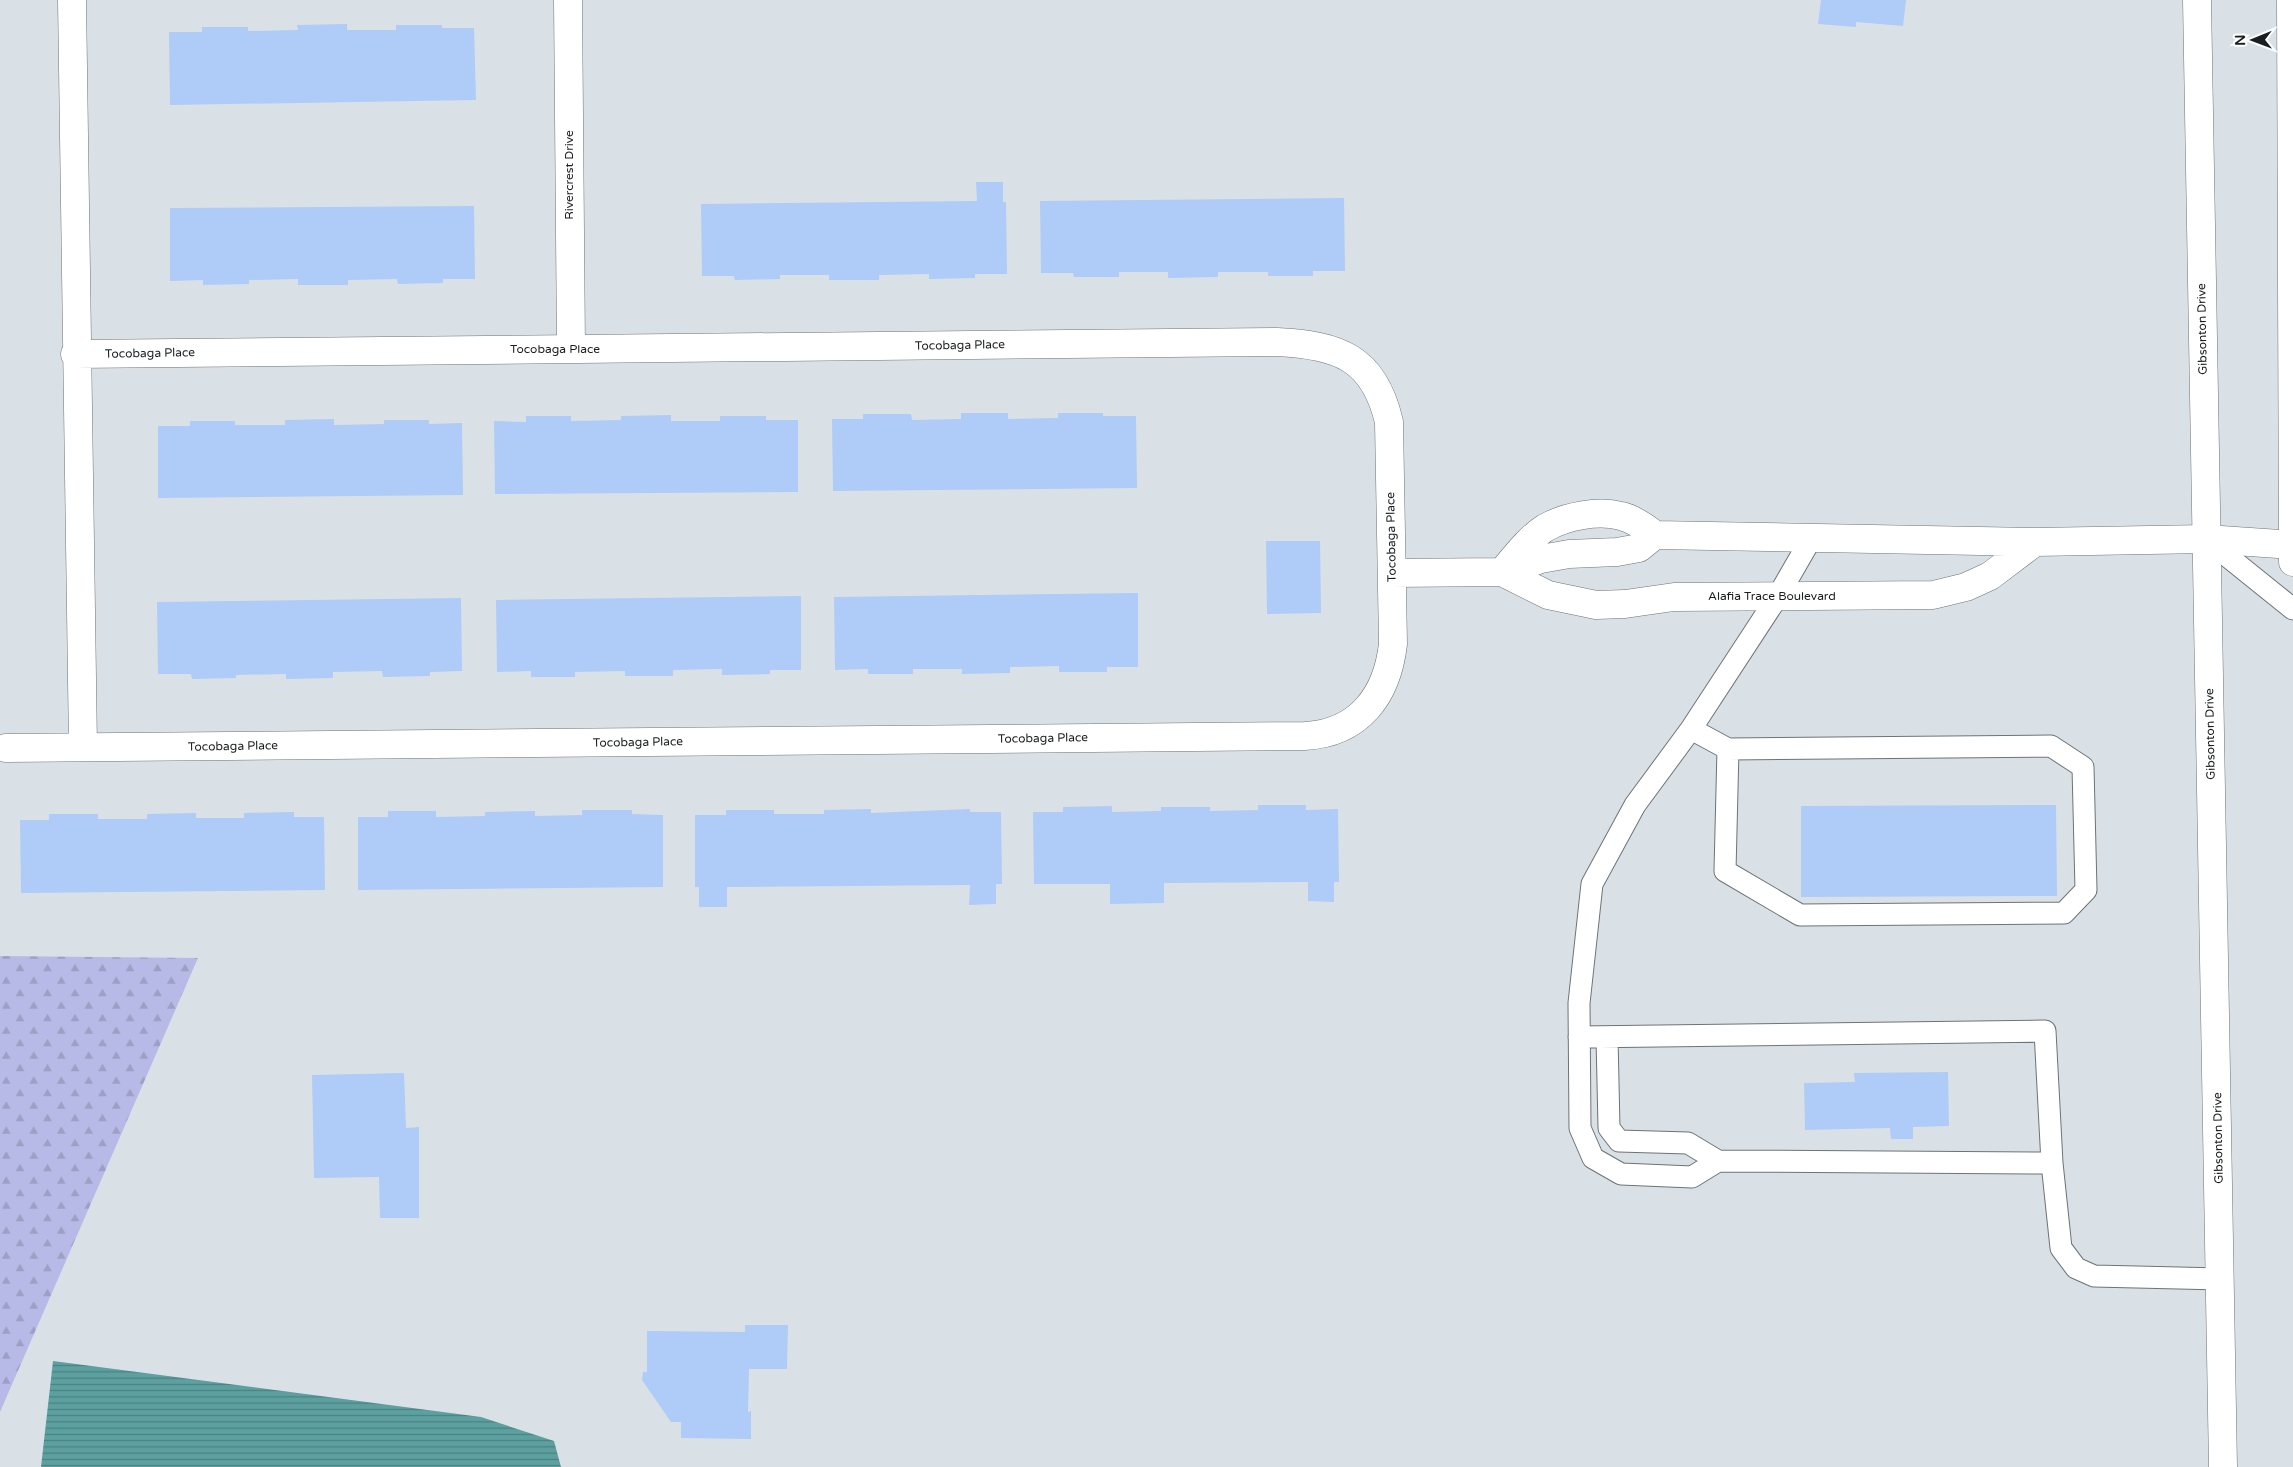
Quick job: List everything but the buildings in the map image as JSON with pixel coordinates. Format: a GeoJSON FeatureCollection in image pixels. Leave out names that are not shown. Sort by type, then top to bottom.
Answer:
{"type":"FeatureCollection","features":[{"type":"Feature","properties":{"kind":"street"},"geometry":{"type":"LineString","coordinates":[[72,0],[75,354],[83,747]]}},
{"type":"Feature","properties":{"kind":"street","name":"Rivercrest Drive"},"geometry":{"type":"LineString","coordinates":[[568,0],[571,349]]}},
{"type":"Feature","properties":{"kind":"street","name":"Gibsonton Drive"},"geometry":{"type":"LineString","coordinates":[[2197,0],[2223,1467]]}},
{"type":"Feature","properties":{"kind":"street"},"geometry":{"type":"LineString","coordinates":[[2291,0],[2293,562]]}},
{"type":"Feature","properties":{"kind":"street","name":"Tocobaga Place"},"geometry":{"type":"LineString","coordinates":[[6,748],[1318,735],[1350,724],[1363,713],[1375,699],[1391,663],[1393,644],[1389,422],[1383,397],[1371,376],[1356,362],[1332,349],[1309,344],[1267,342],[75,354]]}},
{"type":"Feature","properties":{"kind":"street"},"geometry":{"type":"LineString","coordinates":[[1502,572],[1523,547],[1545,528],[1573,517],[1599,514],[1622,516],[1640,524],[1655,535],[2035,542],[2206,539],[2293,545]]}},
{"type":"Feature","properties":{"kind":"street","name":"Alafia Trace Boulevard"},"geometry":{"type":"LineString","coordinates":[[1392,573],[1502,572],[1541,559],[1569,554],[1617,552],[1639,548],[1655,535]]}},
{"type":"Feature","properties":{"kind":"street","name":"Alafia Trace Boulevard"},"geometry":{"type":"LineString","coordinates":[[1502,572],[1548,595],[1596,605],[1625,604],[1674,597],[1933,595],[1966,587],[1990,576],[2035,542]]}},
{"type":"Feature","properties":{"kind":"lane"},"geometry":{"type":"LineString","coordinates":[[1718,1161],[1692,1177],[1621,1174],[1593,1158],[1580,1128],[1579,1038],[1579,1003],[1592,884],[1635,805],[1691,729],[1778,596],[1812,537]]}},
{"type":"Feature","properties":{"kind":"lane"},"geometry":{"type":"LineString","coordinates":[[2206,539],[2293,610]]}},
{"type":"Feature","properties":{"kind":"lane"},"geometry":{"type":"LineString","coordinates":[[1691,729],[1728,749],[2051,746],[2083,767],[2086,890],[2064,912],[1800,915],[1725,871],[1728,749]]}},
{"type":"Feature","properties":{"kind":"lane"},"geometry":{"type":"LineString","coordinates":[[1579,1038],[2045,1031],[2052,1163],[2061,1248],[2076,1268],[2094,1276],[2221,1279]]}},
{"type":"Feature","properties":{"kind":"lane"},"geometry":{"type":"LineString","coordinates":[[1607,1037],[1609,1128],[1620,1141],[1688,1144],[1718,1161],[2052,1163]]}},
{"type":"Feature","properties":{"kind":"green space"},"geometry":{"type":"Polygon","coordinates":[[[0,956],[198,958],[0,1412],[0,956]]]}},
{"type":"Feature","properties":{"kind":"shaded area"},"geometry":{"type":"Polygon","coordinates":[[[53,1361],[481,1417],[554,1441],[561,1467],[41,1467],[53,1361]]]}}]}
